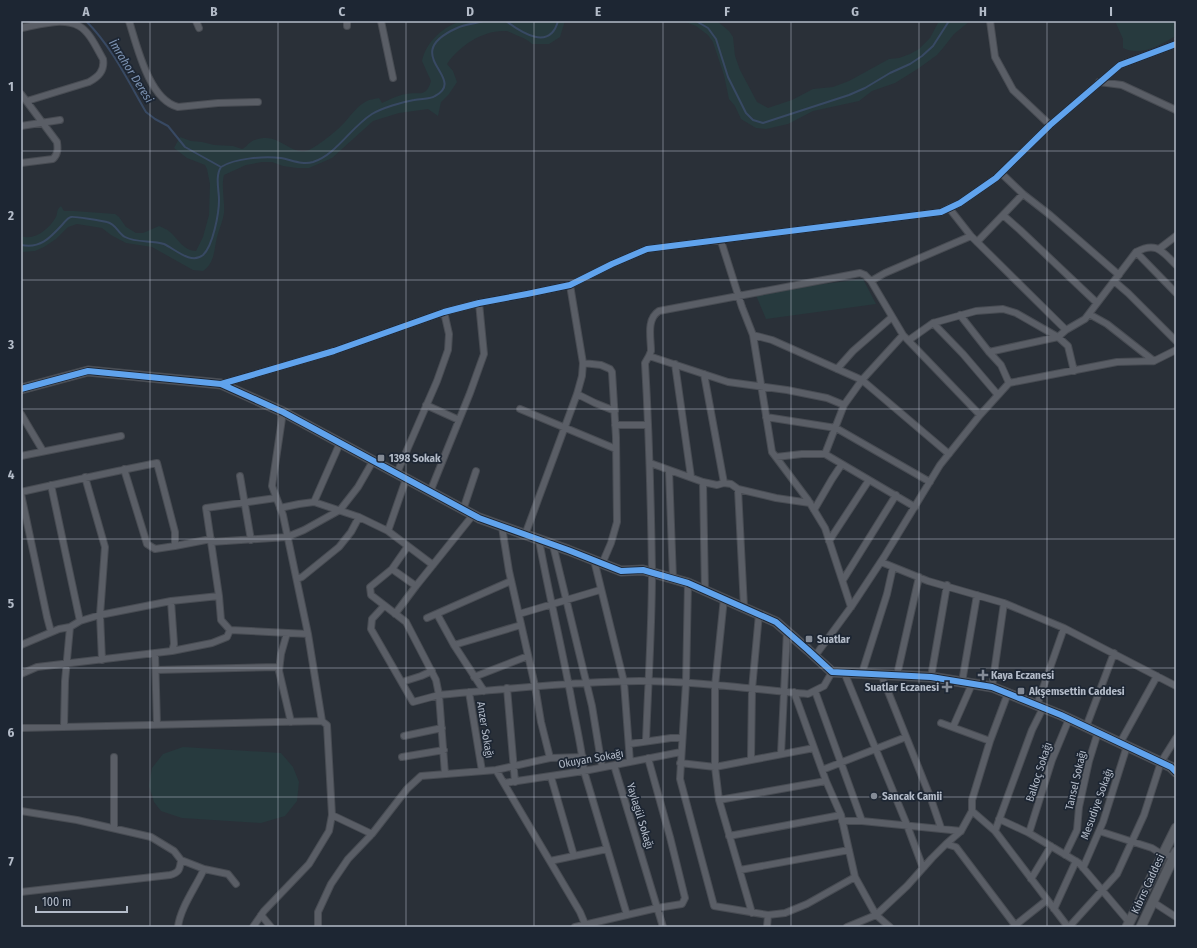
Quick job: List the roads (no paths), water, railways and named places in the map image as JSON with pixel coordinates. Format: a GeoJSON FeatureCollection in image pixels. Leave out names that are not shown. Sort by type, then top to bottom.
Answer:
{"type":"FeatureCollection","features":[{"type":"Feature","properties":{"kind":"street"},"geometry":{"type":"LineString","coordinates":[[129,21],[142,61],[153,85],[164,99],[174,106],[178,107],[218,102],[258,102]]}},
{"type":"Feature","properties":{"kind":"street"},"geometry":{"type":"LineString","coordinates":[[196,21],[199,28]]}},
{"type":"Feature","properties":{"kind":"street"},"geometry":{"type":"LineString","coordinates":[[381,21],[393,78]]}},
{"type":"Feature","properties":{"kind":"street"},"geometry":{"type":"LineString","coordinates":[[990,21],[995,58],[1013,90],[1050,125]]}},
{"type":"Feature","properties":{"kind":"street"},"geometry":{"type":"LineString","coordinates":[[21,28],[53,22],[71,24],[80,27],[89,36],[104,63],[101,73],[89,82],[26,101]]}},
{"type":"Feature","properties":{"kind":"street"},"geometry":{"type":"LineString","coordinates":[[221,384],[334,351],[444,312],[479,303],[570,285],[612,264],[647,249],[721,241],[941,212],[960,203],[996,178],[1050,125],[1120,65],[1176,44]]}},
{"type":"Feature","properties":{"kind":"street"},"geometry":{"type":"LineString","coordinates":[[1100,82],[1122,85],[1176,110]]}},
{"type":"Feature","properties":{"kind":"street"},"geometry":{"type":"LineString","coordinates":[[21,94],[57,142],[57,156],[53,160],[21,163]]}},
{"type":"Feature","properties":{"kind":"street"},"geometry":{"type":"LineString","coordinates":[[21,126],[44,124],[60,120]]}},
{"type":"Feature","properties":{"kind":"street"},"geometry":{"type":"LineString","coordinates":[[1001,173],[1023,194],[1050,215],[1119,275]]}},
{"type":"Feature","properties":{"kind":"street"},"geometry":{"type":"LineString","coordinates":[[977,242],[1023,194]]}},
{"type":"Feature","properties":{"kind":"street"},"geometry":{"type":"LineString","coordinates":[[949,208],[971,236],[1066,330]]}},
{"type":"Feature","properties":{"kind":"street"},"geometry":{"type":"LineString","coordinates":[[1003,215],[1097,303]]}},
{"type":"Feature","properties":{"kind":"street"},"geometry":{"type":"LineString","coordinates":[[871,281],[885,273],[971,236]]}},
{"type":"Feature","properties":{"kind":"street"},"geometry":{"type":"LineString","coordinates":[[1160,249],[1176,236]]}},
{"type":"Feature","properties":{"kind":"street"},"geometry":{"type":"LineString","coordinates":[[721,241],[738,295],[753,335],[772,452],[810,503],[825,528],[851,607]]}},
{"type":"Feature","properties":{"kind":"street"},"geometry":{"type":"LineString","coordinates":[[989,352],[1058,337],[1066,330],[1085,319],[1136,252],[1143,248],[1160,249],[1176,264]]}},
{"type":"Feature","properties":{"kind":"street"},"geometry":{"type":"LineString","coordinates":[[1136,252],[1176,293]]}},
{"type":"Feature","properties":{"kind":"street"},"geometry":{"type":"LineString","coordinates":[[646,741],[650,682],[652,572],[650,463],[645,363],[651,351],[650,320],[656,312],[738,295],[860,273],[865,275],[871,281],[903,334],[980,415]]}},
{"type":"Feature","properties":{"kind":"street"},"geometry":{"type":"LineString","coordinates":[[1114,281],[1176,341]]}},
{"type":"Feature","properties":{"kind":"street"},"geometry":{"type":"LineString","coordinates":[[525,535],[577,394],[582,376],[583,363],[570,285]]}},
{"type":"Feature","properties":{"kind":"street"},"geometry":{"type":"LineString","coordinates":[[430,492],[484,354],[479,303]]}},
{"type":"Feature","properties":{"kind":"street"},"geometry":{"type":"LineString","coordinates":[[909,340],[933,322],[976,310],[1003,309],[1016,313],[1058,337],[1068,346],[1074,371]]}},
{"type":"Feature","properties":{"kind":"street"},"geometry":{"type":"LineString","coordinates":[[397,473],[437,381],[448,350],[449,334],[444,312]]}},
{"type":"Feature","properties":{"kind":"street"},"geometry":{"type":"LineString","coordinates":[[1089,314],[1107,324],[1154,361]]}},
{"type":"Feature","properties":{"kind":"street"},"geometry":{"type":"LineString","coordinates":[[960,315],[1001,365],[1009,383]]}},
{"type":"Feature","properties":{"kind":"street"},"geometry":{"type":"LineString","coordinates":[[838,369],[853,351],[892,317]]}},
{"type":"Feature","properties":{"kind":"street"},"geometry":{"type":"LineString","coordinates":[[933,322],[964,354],[998,395]]}},
{"type":"Feature","properties":{"kind":"street"},"geometry":{"type":"LineString","coordinates":[[825,454],[844,405],[862,380],[903,334]]}},
{"type":"Feature","properties":{"kind":"street"},"geometry":{"type":"LineString","coordinates":[[753,335],[772,340],[862,380],[949,454]]}},
{"type":"Feature","properties":{"kind":"street"},"geometry":{"type":"LineString","coordinates":[[815,656],[851,607],[881,562],[949,454],[980,415],[1009,383],[1117,362],[1154,361],[1173,352],[1176,357]]}},
{"type":"Feature","properties":{"kind":"street"},"geometry":{"type":"LineString","coordinates":[[649,356],[728,382],[787,390],[827,398],[844,405]]}},
{"type":"Feature","properties":{"kind":"street"},"geometry":{"type":"LineString","coordinates":[[583,363],[601,366],[610,369],[612,372],[615,411],[617,522],[611,543],[598,562],[600,590],[624,682],[630,762]]}},
{"type":"Feature","properties":{"kind":"street"},"geometry":{"type":"LineString","coordinates":[[675,364],[691,477]]}},
{"type":"Feature","properties":{"kind":"street"},"geometry":{"type":"LineString","coordinates":[[21,389],[88,371],[221,384],[283,412],[473,515],[621,571],[643,570],[688,583],[776,622],[832,672],[931,677],[992,687],[1069,718],[1171,767],[1176,772]]}},
{"type":"Feature","properties":{"kind":"street"},"geometry":{"type":"LineString","coordinates":[[704,374],[724,483]]}},
{"type":"Feature","properties":{"kind":"street"},"geometry":{"type":"LineString","coordinates":[[577,394],[615,411]]}},
{"type":"Feature","properties":{"kind":"street"},"geometry":{"type":"LineString","coordinates":[[426,405],[459,420]]}},
{"type":"Feature","properties":{"kind":"street"},"geometry":{"type":"LineString","coordinates":[[520,409],[616,449]]}},
{"type":"Feature","properties":{"kind":"street"},"geometry":{"type":"LineString","coordinates":[[283,412],[272,486],[280,508],[297,579],[308,634],[322,721]]}},
{"type":"Feature","properties":{"kind":"street"},"geometry":{"type":"LineString","coordinates":[[21,414],[44,451]]}},
{"type":"Feature","properties":{"kind":"street"},"geometry":{"type":"LineString","coordinates":[[766,417],[836,428],[930,482]]}},
{"type":"Feature","properties":{"kind":"street"},"geometry":{"type":"LineString","coordinates":[[615,425],[648,425]]}},
{"type":"Feature","properties":{"kind":"street"},"geometry":{"type":"LineString","coordinates":[[21,456],[121,436]]}},
{"type":"Feature","properties":{"kind":"street"},"geometry":{"type":"LineString","coordinates":[[314,502],[340,442]]}},
{"type":"Feature","properties":{"kind":"street"},"geometry":{"type":"LineString","coordinates":[[776,457],[802,454],[825,454],[915,506]]}},
{"type":"Feature","properties":{"kind":"street"},"geometry":{"type":"LineString","coordinates":[[124,470],[147,544],[155,549],[211,541],[287,537],[304,530],[340,510],[358,487],[374,461]]}},
{"type":"Feature","properties":{"kind":"street"},"geometry":{"type":"LineString","coordinates":[[51,632],[21,493],[85,477],[157,463],[175,532],[175,546]]}},
{"type":"Feature","properties":{"kind":"street"},"geometry":{"type":"LineString","coordinates":[[650,463],[703,482],[717,485],[724,483],[731,484],[738,489],[780,499],[810,503]]}},
{"type":"Feature","properties":{"kind":"street"},"geometry":{"type":"LineString","coordinates":[[814,510],[842,464]]}},
{"type":"Feature","properties":{"kind":"street"},"geometry":{"type":"LineString","coordinates":[[669,470],[673,579]]}},
{"type":"Feature","properties":{"kind":"street"},"geometry":{"type":"LineString","coordinates":[[463,510],[476,471]]}},
{"type":"Feature","properties":{"kind":"street"},"geometry":{"type":"LineString","coordinates":[[240,476],[251,540]]}},
{"type":"Feature","properties":{"kind":"street"},"geometry":{"type":"LineString","coordinates":[[85,477],[105,547],[100,615],[102,660]]}},
{"type":"Feature","properties":{"kind":"street"},"geometry":{"type":"LineString","coordinates":[[388,531],[406,478]]}},
{"type":"Feature","properties":{"kind":"street"},"geometry":{"type":"LineString","coordinates":[[830,541],[869,480]]}},
{"type":"Feature","properties":{"kind":"street"},"geometry":{"type":"LineString","coordinates":[[703,482],[705,591]]}},
{"type":"Feature","properties":{"kind":"street"},"geometry":{"type":"LineString","coordinates":[[51,485],[80,621]]}},
{"type":"Feature","properties":{"kind":"street"},"geometry":{"type":"LineString","coordinates":[[738,489],[744,607]]}},
{"type":"Feature","properties":{"kind":"street"},"geometry":{"type":"LineString","coordinates":[[843,580],[896,495]]}},
{"type":"Feature","properties":{"kind":"street"},"geometry":{"type":"LineString","coordinates":[[276,498],[206,508],[219,596],[221,620],[230,630],[308,634]]}},
{"type":"Feature","properties":{"kind":"street"},"geometry":{"type":"LineString","coordinates":[[280,508],[314,502],[359,517],[388,531],[433,565]]}},
{"type":"Feature","properties":{"kind":"street"},"geometry":{"type":"LineString","coordinates":[[395,614],[473,515]]}},
{"type":"Feature","properties":{"kind":"street"},"geometry":{"type":"LineString","coordinates":[[297,579],[302,577],[339,547],[352,532],[359,517]]}},
{"type":"Feature","properties":{"kind":"street"},"geometry":{"type":"LineString","coordinates":[[502,527],[511,581],[550,758]]}},
{"type":"Feature","properties":{"kind":"street"},"geometry":{"type":"LineString","coordinates":[[539,540],[551,605],[569,684],[583,757],[584,771],[628,915]]}},
{"type":"Feature","properties":{"kind":"street"},"geometry":{"type":"LineString","coordinates":[[553,545],[592,706],[602,767]]}},
{"type":"Feature","properties":{"kind":"street"},"geometry":{"type":"LineString","coordinates":[[408,546],[392,569],[370,587],[371,595],[406,622],[436,680],[439,695],[445,774]]}},
{"type":"Feature","properties":{"kind":"street"},"geometry":{"type":"LineString","coordinates":[[881,562],[919,577],[1004,603],[1064,628],[1176,686]]}},
{"type":"Feature","properties":{"kind":"street"},"geometry":{"type":"LineString","coordinates":[[862,673],[887,594],[893,567]]}},
{"type":"Feature","properties":{"kind":"street"},"geometry":{"type":"LineString","coordinates":[[392,569],[416,586]]}},
{"type":"Feature","properties":{"kind":"street"},"geometry":{"type":"LineString","coordinates":[[897,675],[919,577]]}},
{"type":"Feature","properties":{"kind":"street"},"geometry":{"type":"LineString","coordinates":[[427,618],[511,581]]}},
{"type":"Feature","properties":{"kind":"street"},"geometry":{"type":"LineString","coordinates":[[688,583],[686,683],[680,780],[714,906],[768,915],[785,913],[807,904],[855,877]]}},
{"type":"Feature","properties":{"kind":"street"},"geometry":{"type":"LineString","coordinates":[[931,677],[947,585]]}},
{"type":"Feature","properties":{"kind":"street"},"geometry":{"type":"LineString","coordinates":[[519,614],[600,590]]}},
{"type":"Feature","properties":{"kind":"street"},"geometry":{"type":"LineString","coordinates":[[962,682],[977,595]]}},
{"type":"Feature","properties":{"kind":"street"},"geometry":{"type":"LineString","coordinates":[[21,645],[51,632],[100,615],[171,601],[219,596]]}},
{"type":"Feature","properties":{"kind":"street"},"geometry":{"type":"LineString","coordinates":[[724,598],[715,686],[715,767],[719,800],[752,913]]}},
{"type":"Feature","properties":{"kind":"street"},"geometry":{"type":"LineString","coordinates":[[171,601],[174,644],[172,651]]}},
{"type":"Feature","properties":{"kind":"street"},"geometry":{"type":"LineString","coordinates":[[992,687],[1004,603]]}},
{"type":"Feature","properties":{"kind":"street"},"geometry":{"type":"LineString","coordinates":[[384,606],[372,620],[371,629],[413,702],[439,695],[508,688],[624,682],[686,683],[808,694],[824,686],[832,672]]}},
{"type":"Feature","properties":{"kind":"street"},"geometry":{"type":"LineString","coordinates":[[437,614],[454,645],[484,691]]}},
{"type":"Feature","properties":{"kind":"street"},"geometry":{"type":"LineString","coordinates":[[751,760],[752,689],[759,614]]}},
{"type":"Feature","properties":{"kind":"street"},"geometry":{"type":"LineString","coordinates":[[454,645],[521,625]]}},
{"type":"Feature","properties":{"kind":"street"},"geometry":{"type":"LineString","coordinates":[[64,727],[65,681],[70,626]]}},
{"type":"Feature","properties":{"kind":"street"},"geometry":{"type":"LineString","coordinates":[[995,831],[1032,730],[1064,628]]}},
{"type":"Feature","properties":{"kind":"street"},"geometry":{"type":"LineString","coordinates":[[21,674],[37,667],[172,651],[212,643],[227,637],[230,630]]}},
{"type":"Feature","properties":{"kind":"street"},"geometry":{"type":"LineString","coordinates":[[781,754],[787,631]]}},
{"type":"Feature","properties":{"kind":"street"},"geometry":{"type":"LineString","coordinates":[[287,633],[281,654],[279,671],[291,722]]}},
{"type":"Feature","properties":{"kind":"street"},"geometry":{"type":"LineString","coordinates":[[155,653],[157,725]]}},
{"type":"Feature","properties":{"kind":"street"},"geometry":{"type":"LineString","coordinates":[[1086,727],[1114,653]]}},
{"type":"Feature","properties":{"kind":"street"},"geometry":{"type":"LineString","coordinates":[[474,677],[528,656]]}},
{"type":"Feature","properties":{"kind":"street"},"geometry":{"type":"LineString","coordinates":[[156,670],[279,667]]}},
{"type":"Feature","properties":{"kind":"street"},"geometry":{"type":"LineString","coordinates":[[402,682],[422,676],[432,671]]}},
{"type":"Feature","properties":{"kind":"street"},"geometry":{"type":"LineString","coordinates":[[844,672],[876,748],[923,868]]}},
{"type":"Feature","properties":{"kind":"street"},"geometry":{"type":"LineString","coordinates":[[881,674],[931,799],[941,828]]}},
{"type":"Feature","properties":{"kind":"street","name":"Mesudiye Sokağı"},"geometry":{"type":"LineString","coordinates":[[1083,868],[1099,831],[1124,745],[1157,676]]}},
{"type":"Feature","properties":{"kind":"street"},"geometry":{"type":"LineString","coordinates":[[952,727],[972,684]]}},
{"type":"Feature","properties":{"kind":"street"},"geometry":{"type":"LineString","coordinates":[[508,688],[515,782]]}},
{"type":"Feature","properties":{"kind":"street"},"geometry":{"type":"LineString","coordinates":[[815,691],[862,821]]}},
{"type":"Feature","properties":{"kind":"street","name":"Anzer Sokağı"},"geometry":{"type":"LineString","coordinates":[[469,692],[482,771]]}},
{"type":"Feature","properties":{"kind":"street"},"geometry":{"type":"LineString","coordinates":[[794,692],[841,818],[855,877],[876,915],[890,927]]}},
{"type":"Feature","properties":{"kind":"street"},"geometry":{"type":"LineString","coordinates":[[847,927],[876,915],[907,886],[961,830],[972,811],[972,800],[990,741],[1008,694]]}},
{"type":"Feature","properties":{"kind":"street","name":"Balkoç Sokağı"},"geometry":{"type":"LineString","coordinates":[[1029,832],[1052,760],[1069,718]]}},
{"type":"Feature","properties":{"kind":"street"},"geometry":{"type":"LineString","coordinates":[[21,728],[322,721],[327,725],[332,815],[329,831],[309,864],[261,915],[253,927]]}},
{"type":"Feature","properties":{"kind":"street"},"geometry":{"type":"LineString","coordinates":[[941,723],[990,741]]}},
{"type":"Feature","properties":{"kind":"street"},"geometry":{"type":"LineString","coordinates":[[404,736],[442,728]]}},
{"type":"Feature","properties":{"kind":"street","name":"Tansel Sokağı"},"geometry":{"type":"LineString","coordinates":[[1065,855],[1077,830],[1078,807],[1098,732]]}},
{"type":"Feature","properties":{"kind":"street"},"geometry":{"type":"LineString","coordinates":[[822,770],[906,737]]}},
{"type":"Feature","properties":{"kind":"street"},"geometry":{"type":"LineString","coordinates":[[629,744],[670,738],[682,738]]}},
{"type":"Feature","properties":{"kind":"street"},"geometry":{"type":"LineString","coordinates":[[972,811],[995,831],[1069,927],[1117,874],[1144,815],[1161,762],[1176,738]]}},
{"type":"Feature","properties":{"kind":"street"},"geometry":{"type":"LineString","coordinates":[[680,763],[715,767],[814,748]]}},
{"type":"Feature","properties":{"kind":"street"},"geometry":{"type":"LineString","coordinates":[[402,757],[444,750]]}},
{"type":"Feature","properties":{"kind":"street","name":"Okuyan Sokağı"},"geometry":{"type":"LineString","coordinates":[[504,783],[584,771],[681,752]]}},
{"type":"Feature","properties":{"kind":"street"},"geometry":{"type":"LineString","coordinates":[[114,757],[114,828]]}},
{"type":"Feature","properties":{"kind":"street"},"geometry":{"type":"LineString","coordinates":[[318,927],[318,912],[331,884],[348,859],[372,834],[407,789],[421,776],[496,770],[550,758],[583,757]]}},
{"type":"Feature","properties":{"kind":"street"},"geometry":{"type":"LineString","coordinates":[[575,927],[657,908],[682,904],[684,898],[670,836],[648,758]]}},
{"type":"Feature","properties":{"kind":"street","name":"Yaylagül Sokağı"},"geometry":{"type":"LineString","coordinates":[[614,765],[663,927]]}},
{"type":"Feature","properties":{"kind":"street"},"geometry":{"type":"LineString","coordinates":[[496,770],[550,860],[586,924]]}},
{"type":"Feature","properties":{"kind":"street"},"geometry":{"type":"LineString","coordinates":[[551,776],[574,856]]}},
{"type":"Feature","properties":{"kind":"street"},"geometry":{"type":"LineString","coordinates":[[719,800],[826,781]]}},
{"type":"Feature","properties":{"kind":"street"},"geometry":{"type":"LineString","coordinates":[[21,812],[77,820],[152,837],[174,851],[181,860],[204,869],[228,874],[236,884]]}},
{"type":"Feature","properties":{"kind":"street"},"geometry":{"type":"LineString","coordinates":[[332,815],[372,834]]}},
{"type":"Feature","properties":{"kind":"street"},"geometry":{"type":"LineString","coordinates":[[730,836],[841,818],[961,830]]}},
{"type":"Feature","properties":{"kind":"street"},"geometry":{"type":"LineString","coordinates":[[999,819],[1029,832],[1076,861],[1103,891],[1128,924],[1176,828]]}},
{"type":"Feature","properties":{"kind":"street"},"geometry":{"type":"LineString","coordinates":[[1099,831],[1152,848],[1163,855],[1175,854]]}},
{"type":"Feature","properties":{"kind":"street"},"geometry":{"type":"LineString","coordinates":[[946,844],[956,847],[1014,926],[1047,900]]}},
{"type":"Feature","properties":{"kind":"street"},"geometry":{"type":"LineString","coordinates":[[1031,879],[1051,846]]}},
{"type":"Feature","properties":{"kind":"street"},"geometry":{"type":"LineString","coordinates":[[550,860],[607,849]]}},
{"type":"Feature","properties":{"kind":"street"},"geometry":{"type":"LineString","coordinates":[[740,870],[849,850]]}},
{"type":"Feature","properties":{"kind":"street","name":"Kıbrıs Caddesi"},"geometry":{"type":"LineString","coordinates":[[1141,927],[1175,854]]}},
{"type":"Feature","properties":{"kind":"street"},"geometry":{"type":"LineString","coordinates":[[21,892],[170,876],[177,873],[180,869],[181,860]]}},
{"type":"Feature","properties":{"kind":"street"},"geometry":{"type":"LineString","coordinates":[[1054,909],[1076,861]]}},
{"type":"Feature","properties":{"kind":"street"},"geometry":{"type":"LineString","coordinates":[[178,927],[182,910],[198,883],[204,869]]}},
{"type":"Feature","properties":{"kind":"street"},"geometry":{"type":"LineString","coordinates":[[1152,902],[1176,917]]}},
{"type":"Feature","properties":{"kind":"street"},"geometry":{"type":"LineString","coordinates":[[261,915],[271,927]]}},
{"type":"Feature","properties":{"kind":"street"},"geometry":{"type":"LineString","coordinates":[[767,927],[768,915]]}},
{"type":"Feature","properties":{"kind":"waterway","name":"İmrahor Deresi"},"geometry":{"type":"LineString","coordinates":[[86,21],[112,53],[146,112],[168,126],[185,147],[221,167]]}},
{"type":"Feature","properties":{"kind":"waterway"},"geometry":{"type":"LineString","coordinates":[[21,245],[28,246],[39,244],[49,238],[67,219],[73,217],[107,222],[113,225],[129,239],[164,244],[183,255],[198,258],[207,251],[215,229],[219,206],[218,175],[221,167],[242,160],[267,157],[305,163],[313,162],[329,153],[372,114],[398,104],[435,96],[443,89],[444,82],[433,57],[433,47],[440,38],[457,28],[483,21]]}},
{"type":"Feature","properties":{"kind":"waterway"},"geometry":{"type":"LineString","coordinates":[[506,21],[527,34],[535,37],[549,35],[554,30],[558,21]]}},
{"type":"Feature","properties":{"kind":"waterway"},"geometry":{"type":"LineString","coordinates":[[696,21],[708,28],[716,39],[728,77],[746,113],[753,120],[763,123],[849,95],[910,64],[933,46],[949,21]]}},
{"type":"Feature","properties":{"kind":"place","name":"1398 Sokak"},"geometry":{"type":"Point","coordinates":[381,458]}},
{"type":"Feature","properties":{"kind":"place","name":"Suatlar"},"geometry":{"type":"Point","coordinates":[809,639]}},
{"type":"Feature","properties":{"kind":"place","name":"Kaya Eczanesi"},"geometry":{"type":"Point","coordinates":[983,675]}},
{"type":"Feature","properties":{"kind":"place","name":"Suatlar Eczanesi"},"geometry":{"type":"Point","coordinates":[947,687]}},
{"type":"Feature","properties":{"kind":"place","name":"Akşemsettin Caddesi"},"geometry":{"type":"Point","coordinates":[1021,691]}},
{"type":"Feature","properties":{"kind":"place","name":"Sancak Camii"},"geometry":{"type":"Point","coordinates":[874,796]}}]}
